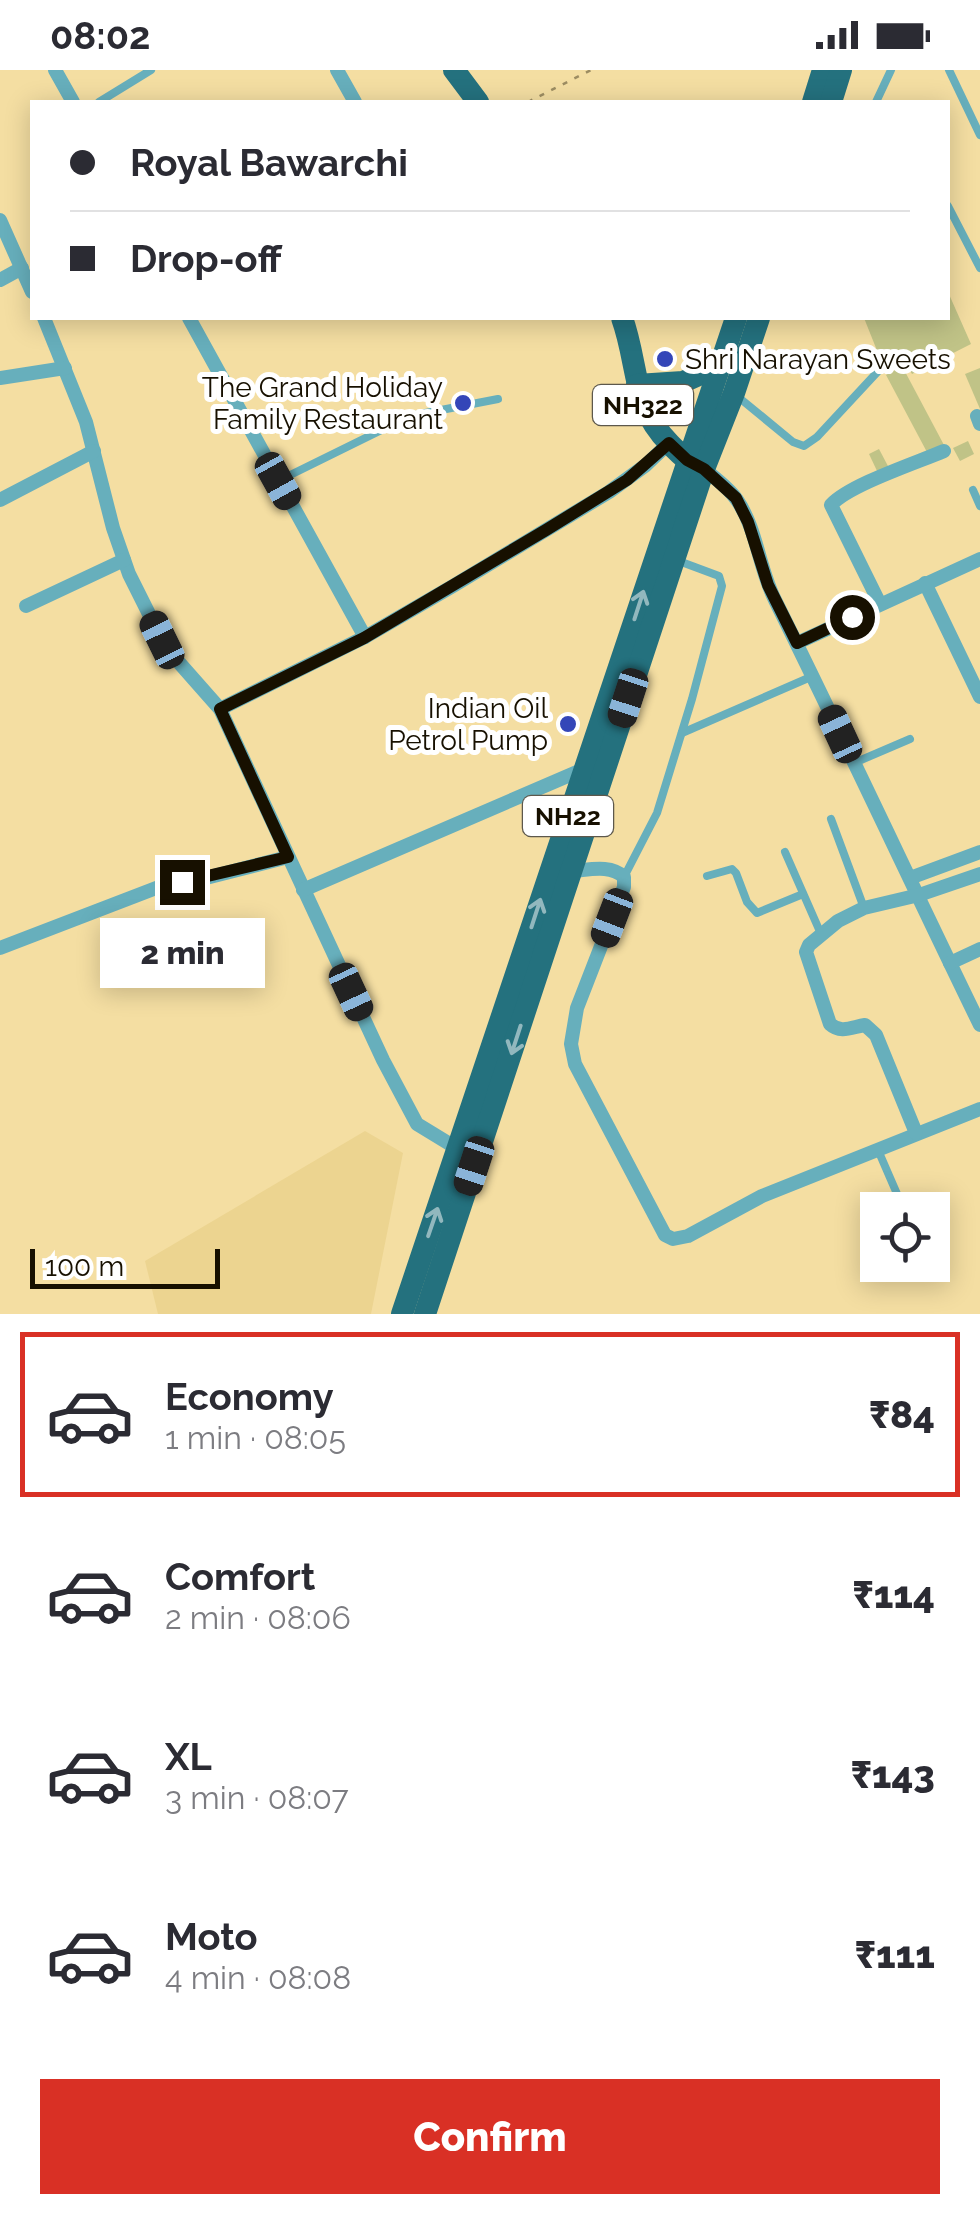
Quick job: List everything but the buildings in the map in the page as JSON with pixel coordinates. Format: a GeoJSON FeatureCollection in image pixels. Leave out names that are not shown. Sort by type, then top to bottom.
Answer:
{"type":"FeatureCollection","features":[{"type":"Feature","properties":{"kind":"highway"},"geometry":{"type":"LineString","coordinates":[[454,70],[476,100]]}},
{"type":"Feature","properties":{"kind":"highway"},"geometry":{"type":"LineString","coordinates":[[814,100],[823,70]]}},
{"type":"Feature","properties":{"kind":"highway"},"geometry":{"type":"LineString","coordinates":[[832,100],[841,70]]}},
{"type":"Feature","properties":{"kind":"highway","name":"NH322"},"geometry":{"type":"LineString","coordinates":[[623,320],[646,414],[669,443],[695,465]]}},
{"type":"Feature","properties":{"kind":"highway","name":"NH22"},"geometry":{"type":"LineString","coordinates":[[426,1314],[674,560],[719,366],[735,320]]}},
{"type":"Feature","properties":{"kind":"highway","name":"NH22"},"geometry":{"type":"LineString","coordinates":[[402,1314],[584,769],[695,465],[734,393],[758,320]]}},
{"type":"Feature","properties":{"kind":"highway"},"geometry":{"type":"LineString","coordinates":[[637,385],[695,379],[719,366]]}},
{"type":"Feature","properties":{"kind":"street"},"geometry":{"type":"LineString","coordinates":[[55,70],[71,100]]}},
{"type":"Feature","properties":{"kind":"street"},"geometry":{"type":"LineString","coordinates":[[337,70],[354,100]]}},
{"type":"Feature","properties":{"kind":"street"},"geometry":{"type":"LineString","coordinates":[[0,220],[30,287]]}},
{"type":"Feature","properties":{"kind":"street"},"geometry":{"type":"LineString","coordinates":[[0,280],[22,268]]}},
{"type":"Feature","properties":{"kind":"street"},"geometry":{"type":"LineString","coordinates":[[45,320],[86,422],[124,560],[162,640],[220,709],[383,1060],[417,1124],[458,1149]]}},
{"type":"Feature","properties":{"kind":"street"},"geometry":{"type":"LineString","coordinates":[[191,320],[364,638]]}},
{"type":"Feature","properties":{"kind":"street"},"geometry":{"type":"LineString","coordinates":[[0,378],[65,368]]}},
{"type":"Feature","properties":{"kind":"street"},"geometry":{"type":"LineString","coordinates":[[220,709],[364,638],[608,492],[669,443]]}},
{"type":"Feature","properties":{"kind":"street"},"geometry":{"type":"LineString","coordinates":[[0,500],[94,451]]}},
{"type":"Feature","properties":{"kind":"street"},"geometry":{"type":"LineString","coordinates":[[880,604],[831,505],[840,496],[869,482],[944,451]]}},
{"type":"Feature","properties":{"kind":"street"},"geometry":{"type":"LineString","coordinates":[[695,465],[726,488],[742,509],[768,585],[980,1025]]}},
{"type":"Feature","properties":{"kind":"street"},"geometry":{"type":"LineString","coordinates":[[797,643],[980,559]]}},
{"type":"Feature","properties":{"kind":"street"},"geometry":{"type":"LineString","coordinates":[[26,606],[124,560]]}},
{"type":"Feature","properties":{"kind":"street"},"geometry":{"type":"LineString","coordinates":[[925,583],[980,697]]}},
{"type":"Feature","properties":{"kind":"street"},"geometry":{"type":"LineString","coordinates":[[303,890],[584,769]]}},
{"type":"Feature","properties":{"kind":"street"},"geometry":{"type":"LineString","coordinates":[[910,878],[980,852]]}},
{"type":"Feature","properties":{"kind":"street"},"geometry":{"type":"LineString","coordinates":[[0,948],[164,886],[288,857]]}},
{"type":"Feature","properties":{"kind":"street"},"geometry":{"type":"LineString","coordinates":[[572,871],[608,868],[624,877],[624,887],[577,1008],[571,1044],[575,1064],[665,1235],[673,1239],[688,1236],[762,1196],[980,1110]]}},
{"type":"Feature","properties":{"kind":"street"},"geometry":{"type":"LineString","coordinates":[[916,1134],[876,1035],[865,1025],[844,1030],[830,1024],[806,952],[838,921],[864,908],[980,874]]}},
{"type":"Feature","properties":{"kind":"street"},"geometry":{"type":"LineString","coordinates":[[950,963],[980,949]]}},
{"type":"Feature","properties":{"kind":"lane"},"geometry":{"type":"LineString","coordinates":[[102,100],[151,70]]}},
{"type":"Feature","properties":{"kind":"lane"},"geometry":{"type":"LineString","coordinates":[[877,100],[891,70]]}},
{"type":"Feature","properties":{"kind":"lane"},"geometry":{"type":"LineString","coordinates":[[948,70],[980,135]]}},
{"type":"Feature","properties":{"kind":"lane"},"geometry":{"type":"LineString","coordinates":[[950,210],[980,268]]}},
{"type":"Feature","properties":{"kind":"lane"},"geometry":{"type":"LineString","coordinates":[[734,393],[792,442],[804,446],[882,367]]}},
{"type":"Feature","properties":{"kind":"lane"},"geometry":{"type":"LineString","coordinates":[[278,481],[410,416],[498,400]]}},
{"type":"Feature","properties":{"kind":"lane"},"geometry":{"type":"LineString","coordinates":[[973,490],[980,506]]}},
{"type":"Feature","properties":{"kind":"lane"},"geometry":{"type":"LineString","coordinates":[[624,877],[657,813],[722,581],[711,572],[674,560]]}},
{"type":"Feature","properties":{"kind":"lane"},"geometry":{"type":"LineString","coordinates":[[682,733],[813,676]]}},
{"type":"Feature","properties":{"kind":"lane"},"geometry":{"type":"LineString","coordinates":[[854,763],[910,739]]}},
{"type":"Feature","properties":{"kind":"lane"},"geometry":{"type":"LineString","coordinates":[[831,819],[864,908]]}},
{"type":"Feature","properties":{"kind":"lane"},"geometry":{"type":"LineString","coordinates":[[785,852],[821,934]]}},
{"type":"Feature","properties":{"kind":"lane"},"geometry":{"type":"LineString","coordinates":[[707,876],[732,870],[751,909],[757,912],[804,894]]}},
{"type":"Feature","properties":{"kind":"lane"},"geometry":{"type":"LineString","coordinates":[[878,1149],[896,1192]]}},
{"type":"Feature","properties":{"kind":"path"},"geometry":{"type":"LineString","coordinates":[[532,100],[591,70]]}},
{"type":"Feature","properties":{"kind":"shaded area"},"geometry":{"type":"Polygon","coordinates":[[[365,1131],[403,1153],[371,1314],[158,1314],[145,1261],[365,1131]]]}},
{"type":"Feature","properties":{"kind":"place","name":"Shri Narayan Sweets"},"geometry":{"type":"Point","coordinates":[665,359]}},
{"type":"Feature","properties":{"kind":"place","name":"The Grand Holiday Family Restaurant"},"geometry":{"type":"Point","coordinates":[463,403]}},
{"type":"Feature","properties":{"kind":"place","name":"Indian Oil Petrol Pump"},"geometry":{"type":"Point","coordinates":[568,724]}},
{"type":"Feature","properties":{"kind":"route"},"geometry":{"type":"LineString","coordinates":[[182,882],[288,857],[220,709],[364,638],[627,480],[669,443],[736,498],[768,585],[797,643],[852,617]]}}]}
